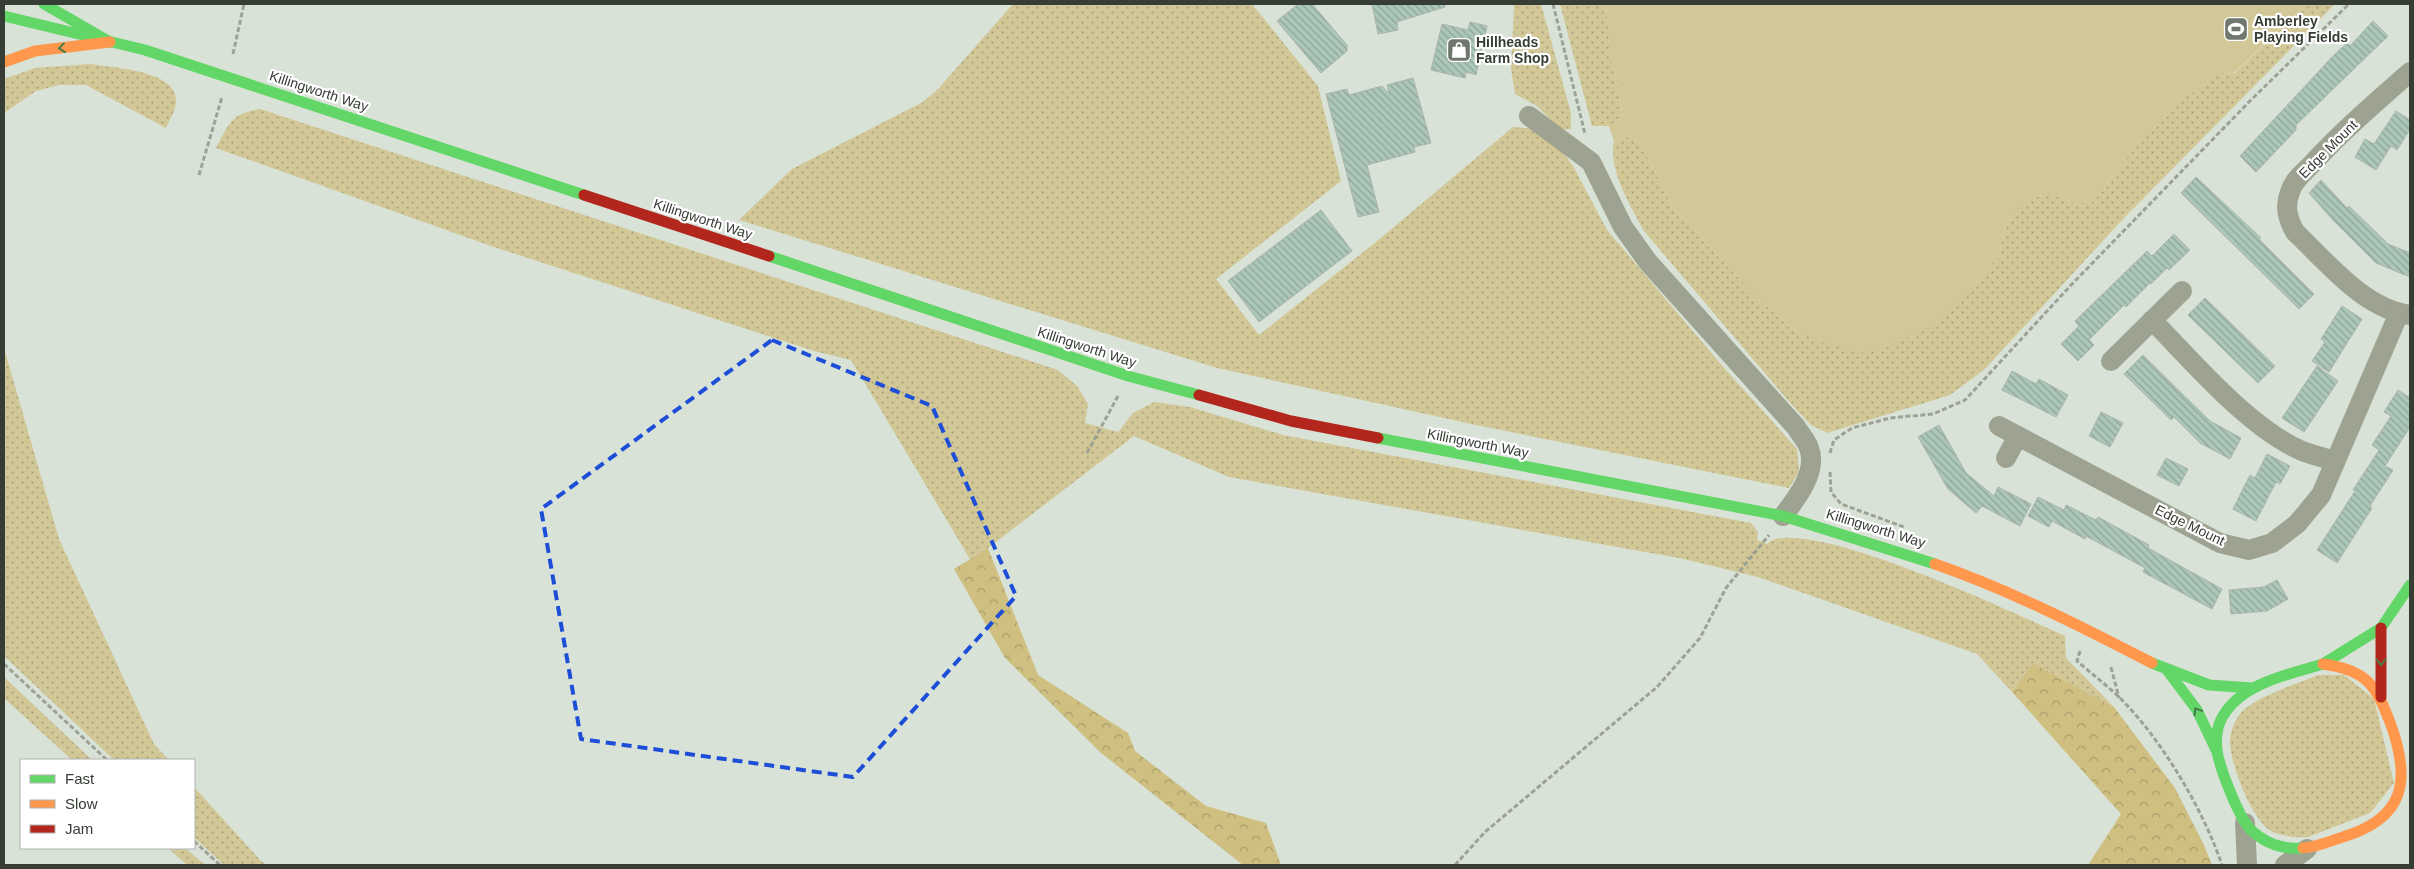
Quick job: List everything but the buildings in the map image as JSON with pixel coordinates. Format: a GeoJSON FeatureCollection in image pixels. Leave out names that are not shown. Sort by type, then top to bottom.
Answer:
{"type":"FeatureCollection","features":[{"type":"Feature","properties":{"kind":"main road"},"geometry":{"type":"LineString","coordinates":[[44,4],[110,42]]}},
{"type":"Feature","properties":{"kind":"main road","name":"Killingworth Way"},"geometry":{"type":"LineString","coordinates":[[4,16],[145,50],[228,76],[1128,376],[1301,423],[1783,516],[1900,550],[1967,575],[2084,628],[2167,670],[2209,685],[2252,688]]}},
{"type":"Feature","properties":{"kind":"main road"},"geometry":{"type":"LineString","coordinates":[[4,62],[35,51],[110,42]]}},
{"type":"Feature","properties":{"kind":"main road","name":"Killingworth Way"},"geometry":{"type":"LineString","coordinates":[[2218,754],[2219,724],[2238,698],[2252,688],[2323,664],[2381,628],[2410,585]]}},
{"type":"Feature","properties":{"kind":"main road","name":"Killingworth Way"},"geometry":{"type":"LineString","coordinates":[[2381,628],[2381,697]]}},
{"type":"Feature","properties":{"kind":"main road","name":"Killingworth Way"},"geometry":{"type":"LineString","coordinates":[[2167,670],[2197,710],[2218,754],[2245,823],[2251,830],[2274,845],[2290,850],[2307,849],[2367,829],[2379,822],[2388,814],[2402,785],[2406,763],[2381,697],[2370,681],[2356,672],[2340,666],[2323,664]]}},
{"type":"Feature","properties":{"kind":"main road","name":"Killingworth Way"},"geometry":{"type":"LineString","coordinates":[[2379,822],[2394,821]]}},
{"type":"Feature","properties":{"kind":"street","name":"Edge Mount"},"geometry":{"type":"LineString","coordinates":[[1999,426],[2220,543],[2249,550],[2272,543],[2296,524],[2321,494],[2405,314],[2368,301],[2295,232],[2287,218],[2287,203],[2290,190],[2331,143],[2410,72]]}},
{"type":"Feature","properties":{"kind":"street"},"geometry":{"type":"LineString","coordinates":[[1529,116],[1590,162],[1623,228],[1648,262],[1796,427],[1809,447],[1812,461],[1807,476],[1799,495],[1783,516]]}},
{"type":"Feature","properties":{"kind":"street"},"geometry":{"type":"LineString","coordinates":[[2111,361],[2182,291]]}},
{"type":"Feature","properties":{"kind":"street"},"geometry":{"type":"LineString","coordinates":[[2152,320],[2220,390],[2260,424],[2302,451],[2335,462]]}},
{"type":"Feature","properties":{"kind":"street"},"geometry":{"type":"LineString","coordinates":[[2006,458],[2018,436]]}},
{"type":"Feature","properties":{"kind":"street"},"geometry":{"type":"LineString","coordinates":[[2245,823],[2247,865]]}},
{"type":"Feature","properties":{"kind":"street"},"geometry":{"type":"LineString","coordinates":[[2285,865],[2307,849]]}},
{"type":"Feature","properties":{"kind":"path"},"geometry":{"type":"LineString","coordinates":[[199,175],[228,76],[244,4]]}},
{"type":"Feature","properties":{"kind":"path"},"geometry":{"type":"LineString","coordinates":[[1553,4],[1590,162]]}},
{"type":"Feature","properties":{"kind":"path"},"geometry":{"type":"LineString","coordinates":[[1829,457],[1834,440],[1852,428],[1890,418],[1933,414],[1965,400],[2073,282],[2249,102],[2349,4]]}},
{"type":"Feature","properties":{"kind":"path"},"geometry":{"type":"LineString","coordinates":[[1087,452],[1128,376]]}},
{"type":"Feature","properties":{"kind":"path"},"geometry":{"type":"LineString","coordinates":[[1455,865],[1485,832],[1656,687],[1700,638],[1726,588],[1783,516]]}},
{"type":"Feature","properties":{"kind":"path"},"geometry":{"type":"LineString","coordinates":[[4,664],[106,759]]}},
{"type":"Feature","properties":{"kind":"path"},"geometry":{"type":"LineString","coordinates":[[2119,698],[2154,740],[2192,797],[2208,826],[2222,865]]}},
{"type":"Feature","properties":{"kind":"path"},"geometry":{"type":"LineString","coordinates":[[195,842],[220,865]]}},
{"type":"Feature","properties":{"kind":"highlighted area"},"geometry":{"type":"Polygon","coordinates":[[[772,340],[932,406],[1016,596],[853,777],[581,739],[541,509],[772,340]]]}},
{"type":"Feature","properties":{"kind":"shaded area"},"geometry":{"type":"Polygon","coordinates":[[[1013,4],[1252,4],[1318,86],[1341,181],[1216,279],[1259,335],[1376,242],[1513,127],[1536,129],[1560,148],[1573,166],[1607,230],[1725,369],[1797,449],[1799,472],[1789,488],[1476,425],[1217,368],[739,220],[792,169],[923,102],[938,89],[1013,4]]]}},
{"type":"Feature","properties":{"kind":"shaded area"},"geometry":{"type":"Polygon","coordinates":[[[1512,4],[1541,4],[1571,113],[1571,129],[1561,130],[1537,106],[1515,94],[1511,69],[1514,6],[1512,4]]]}},
{"type":"Feature","properties":{"kind":"shaded area"},"geometry":{"type":"Polygon","coordinates":[[[1560,4],[1606,4],[1611,56],[1622,112],[1621,118],[1609,126],[1592,126],[1560,4]]]}},
{"type":"Feature","properties":{"kind":"shaded area","name":"Amberley Playing Fields"},"geometry":{"type":"Polygon","coordinates":[[[1606,4],[2306,4],[2233,74],[2219,73],[2182,100],[2129,155],[2093,202],[2073,203],[2059,197],[2045,196],[2033,198],[2023,203],[2015,210],[2004,231],[2000,256],[1993,262],[1973,290],[1929,328],[1878,351],[1858,353],[1822,342],[1796,331],[1758,299],[1672,206],[1649,159],[1635,140],[1625,136],[1614,141],[1609,126],[1621,118],[1622,112],[1611,56],[1606,4]]]}},
{"type":"Feature","properties":{"kind":"shaded area"},"geometry":{"type":"Polygon","coordinates":[[[2306,4],[2335,4],[2124,218],[1984,370],[1950,395],[1827,433],[1811,425],[1792,405],[1644,231],[1622,187],[1614,164],[1614,141],[1625,136],[1635,140],[1649,159],[1672,206],[1758,299],[1796,331],[1973,290],[1993,262],[2000,256],[2004,231],[2015,210],[2023,203],[2033,198],[2045,196],[2059,197],[2073,203],[2093,202],[2129,155],[2182,100],[2219,73],[2234,74],[2306,4]]]}},
{"type":"Feature","properties":{"kind":"shaded area"},"geometry":{"type":"Polygon","coordinates":[[[90,64],[142,72],[167,83],[174,91],[176,105],[166,128],[86,85],[59,85],[36,91],[4,113],[4,79],[35,68],[90,64]]]}},
{"type":"Feature","properties":{"kind":"shaded area"},"geometry":{"type":"Polygon","coordinates":[[[260,109],[1058,370],[1077,386],[1088,404],[1085,423],[1118,432],[1133,413],[1154,402],[1190,407],[1283,435],[1751,523],[1758,532],[1757,540],[1767,544],[1787,538],[1821,542],[1864,553],[1960,589],[2065,636],[2066,658],[2114,707],[2033,663],[2012,692],[1977,654],[1758,577],[1684,559],[1229,477],[1134,436],[988,548],[970,559],[851,360],[814,351],[491,246],[216,148],[232,121],[242,114],[260,109]]]}},
{"type":"Feature","properties":{"kind":"shaded area"},"geometry":{"type":"Polygon","coordinates":[[[4,348],[59,539],[154,744],[168,759],[113,759],[4,656],[4,348]]]}},
{"type":"Feature","properties":{"kind":"shaded area"},"geometry":{"type":"Polygon","coordinates":[[[2318,675],[2344,675],[2374,699],[2394,783],[2370,813],[2308,837],[2294,837],[2271,831],[2257,816],[2243,791],[2238,777],[2231,751],[2231,732],[2238,717],[2252,704],[2275,692],[2318,675]]]}},
{"type":"Feature","properties":{"kind":"shaded area"},"geometry":{"type":"Polygon","coordinates":[[[4,677],[91,759],[71,759],[4,698],[4,677]]]}},
{"type":"Feature","properties":{"kind":"shaded area"},"geometry":{"type":"Polygon","coordinates":[[[195,788],[261,861],[267,865],[224,865],[195,838],[195,788]]]}},
{"type":"Feature","properties":{"kind":"shaded area"},"geometry":{"type":"Polygon","coordinates":[[[169,849],[186,849],[205,865],[187,865],[169,849]]]}},
{"type":"Feature","properties":{"kind":"green space"},"geometry":{"type":"Polygon","coordinates":[[[988,548],[1038,675],[1128,733],[1135,751],[1206,806],[1266,823],[1281,865],[1243,865],[1101,753],[1005,658],[954,569],[988,548]]]}},
{"type":"Feature","properties":{"kind":"green space"},"geometry":{"type":"Polygon","coordinates":[[[2033,663],[2114,707],[2175,788],[2212,865],[2088,865],[2121,814],[2012,692],[2033,663]]]}},
{"type":"Feature","properties":{"kind":"traffic: fast"},"geometry":{"type":"LineString","coordinates":[[44,4],[110,42]]}},
{"type":"Feature","properties":{"kind":"traffic: fast"},"geometry":{"type":"LineString","coordinates":[[4,16],[145,50],[584,195]]}},
{"type":"Feature","properties":{"kind":"traffic: fast"},"geometry":{"type":"LineString","coordinates":[[769,256],[1128,376],[1199,395]]}},
{"type":"Feature","properties":{"kind":"traffic: fast"},"geometry":{"type":"LineString","coordinates":[[1378,438],[1783,516],[1935,564]]}},
{"type":"Feature","properties":{"kind":"traffic: fast"},"geometry":{"type":"LineString","coordinates":[[2323,664],[2381,628],[2410,585]]}},
{"type":"Feature","properties":{"kind":"traffic: fast"},"geometry":{"type":"LineString","coordinates":[[2152,663],[2209,685],[2252,688]]}},
{"type":"Feature","properties":{"kind":"traffic: fast"},"geometry":{"type":"LineString","coordinates":[[2303,848],[2288,848],[2275,845],[2256,835],[2246,824],[2236,806],[2223,773],[2216,741],[2223,716],[2242,695],[2268,681],[2323,664]]}},
{"type":"Feature","properties":{"kind":"traffic: fast"},"geometry":{"type":"LineString","coordinates":[[2167,670],[2197,710],[2217,752]]}},
{"type":"Feature","properties":{"kind":"traffic: slow"},"geometry":{"type":"LineString","coordinates":[[4,62],[35,51],[110,42]]}},
{"type":"Feature","properties":{"kind":"traffic: slow"},"geometry":{"type":"LineString","coordinates":[[1935,564],[2018,597],[2152,663]]}},
{"type":"Feature","properties":{"kind":"traffic: slow"},"geometry":{"type":"LineString","coordinates":[[2303,848],[2318,845],[2364,829],[2379,819],[2391,808],[2398,795],[2401,780],[2401,763],[2397,745],[2386,711],[2374,690],[2360,675],[2350,670],[2323,664]]}},
{"type":"Feature","properties":{"kind":"traffic: jam"},"geometry":{"type":"LineString","coordinates":[[584,195],[769,256]]}},
{"type":"Feature","properties":{"kind":"traffic: jam"},"geometry":{"type":"LineString","coordinates":[[1199,395],[1291,421],[1378,438]]}},
{"type":"Feature","properties":{"kind":"traffic: jam"},"geometry":{"type":"LineString","coordinates":[[2381,628],[2381,697]]}},
{"type":"Feature","properties":{"kind":"place","name":"Amberley Playing Fields"},"geometry":{"type":"Point","coordinates":[2236,29]}},
{"type":"Feature","properties":{"kind":"place","name":"Hillheads Farm Shop"},"geometry":{"type":"Point","coordinates":[1459,50]}}]}
